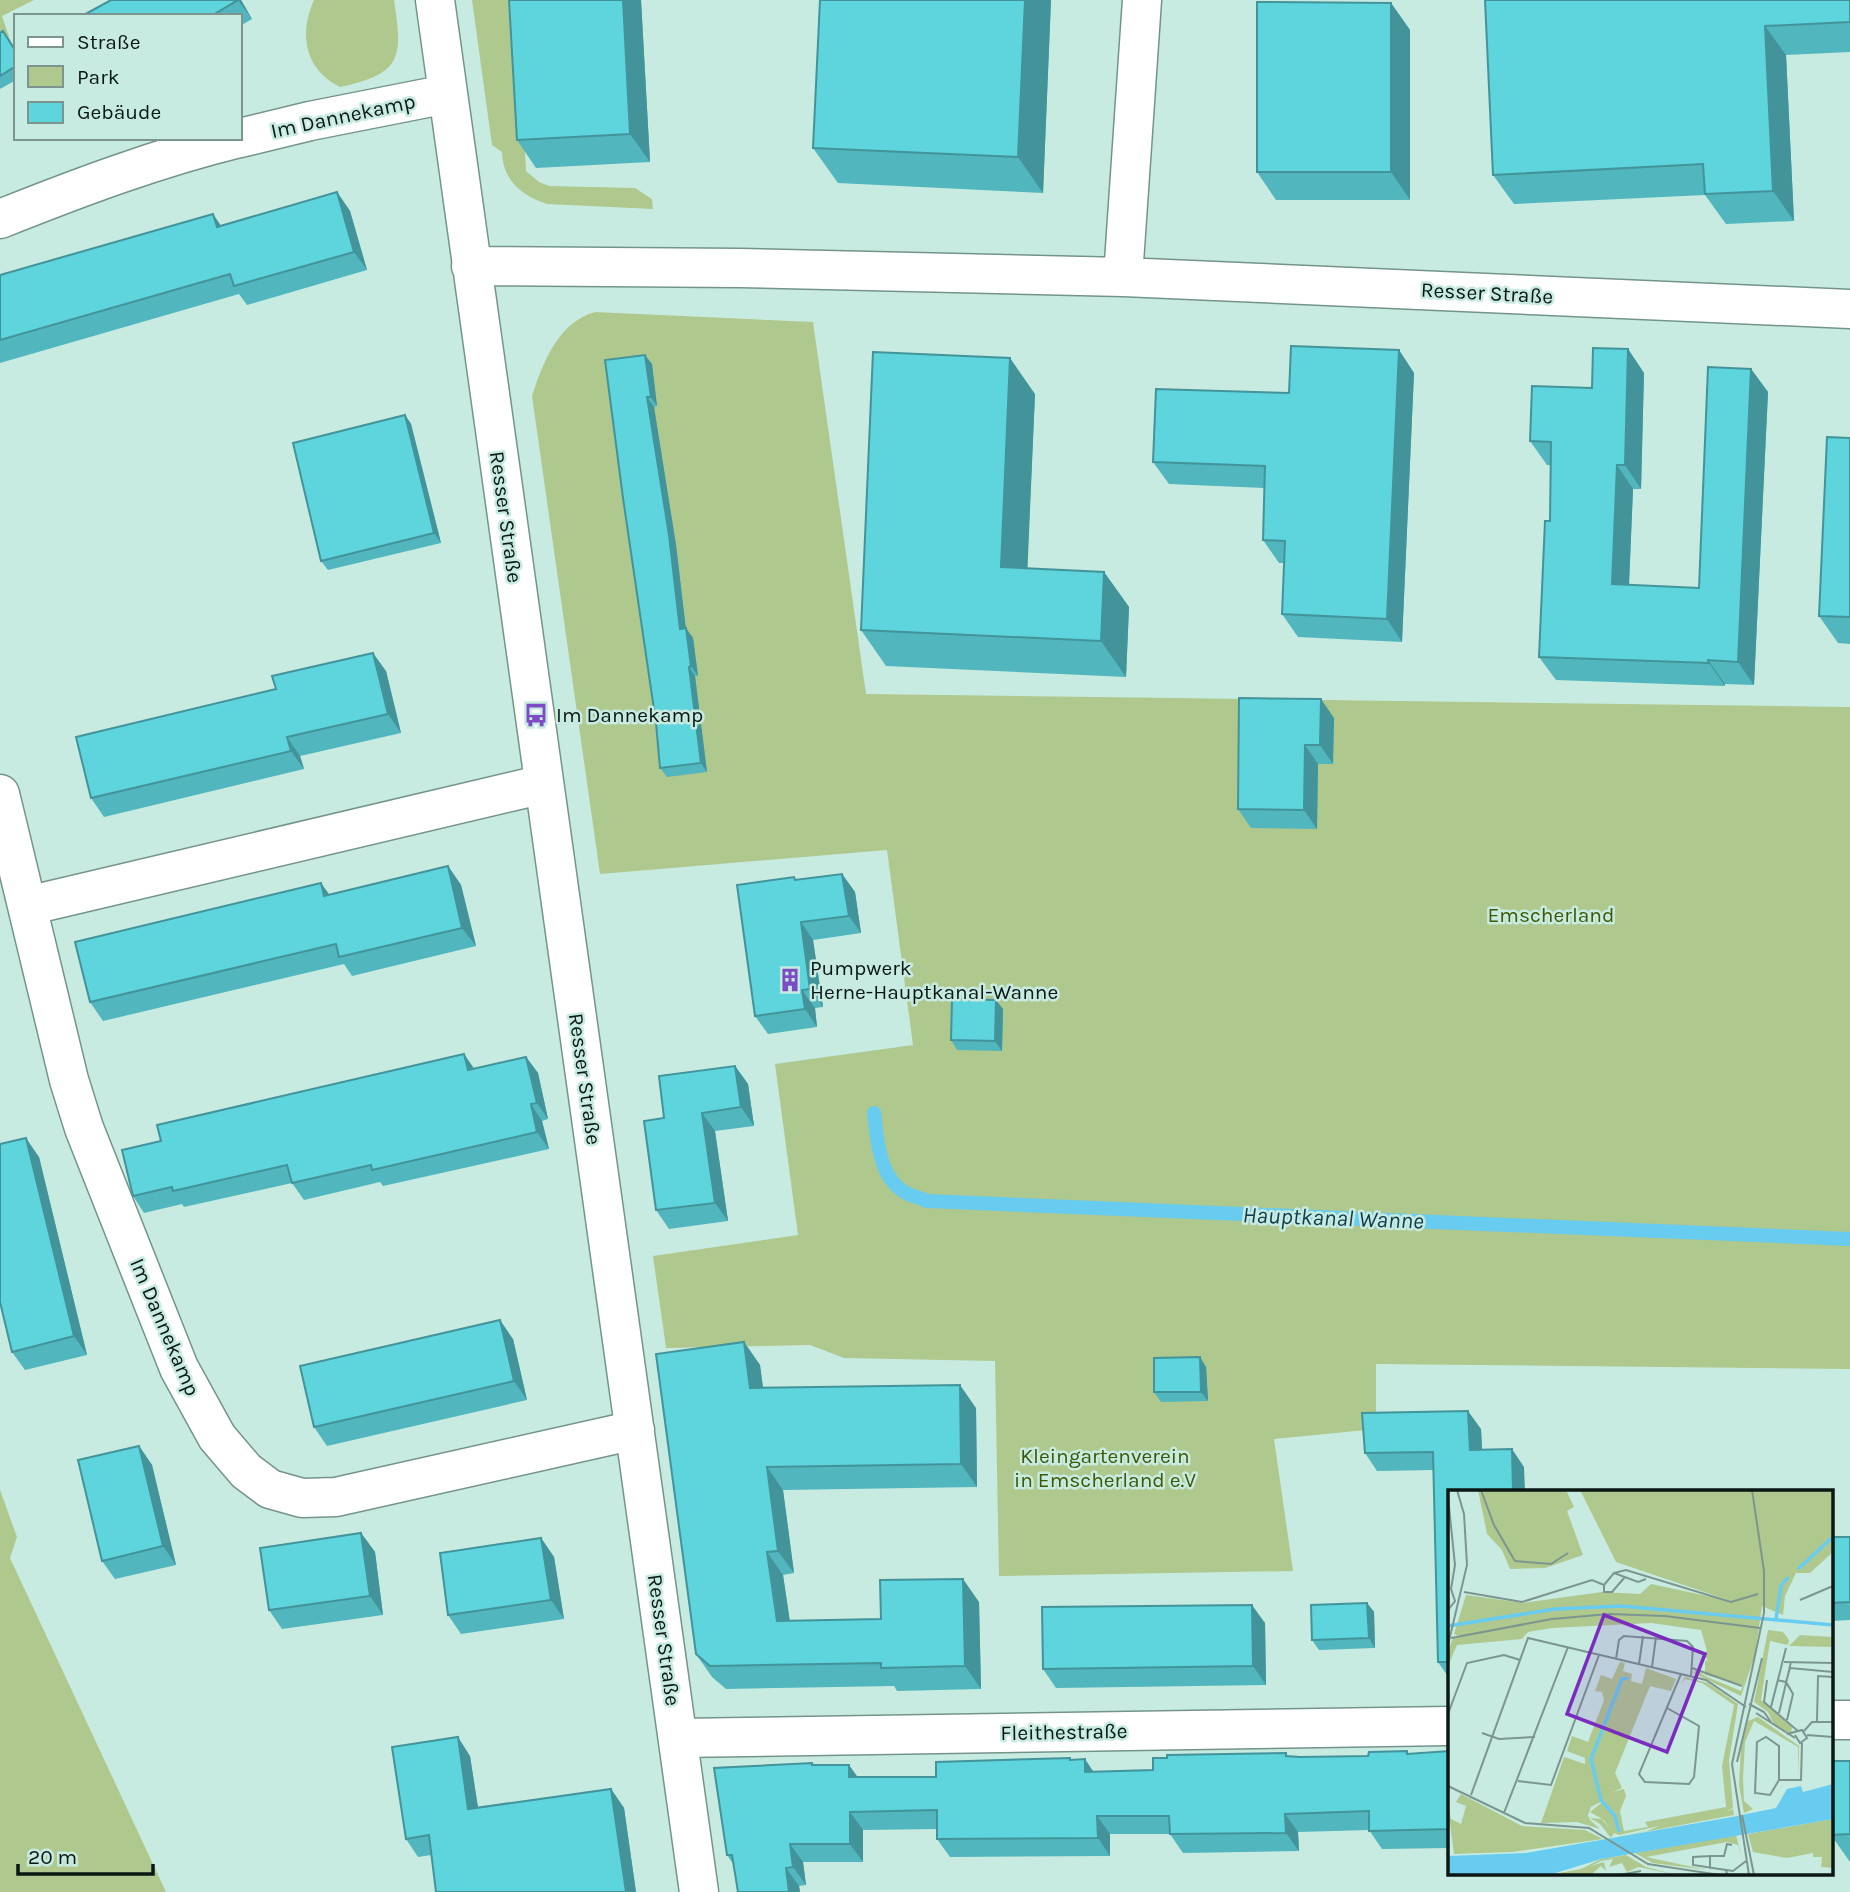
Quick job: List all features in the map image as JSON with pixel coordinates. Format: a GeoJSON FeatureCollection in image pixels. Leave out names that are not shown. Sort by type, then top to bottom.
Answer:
{"type":"FeatureCollection","features":[{"type":"Feature","properties":{"kind":"street","name":"Resser Straße"},"geometry":{"type":"LineString","coordinates":[[435,0],[699,1892]]}},
{"type":"Feature","properties":{"kind":"street"},"geometry":{"type":"LineString","coordinates":[[1123,276],[1142,0]]}},
{"type":"Feature","properties":{"kind":"street","name":"Im Dannekamp"},"geometry":{"type":"LineString","coordinates":[[242,137],[447,94]]}},
{"type":"Feature","properties":{"kind":"street","name":"Im Dannekamp"},"geometry":{"type":"LineString","coordinates":[[0,219],[82,186],[232,140]]}},
{"type":"Feature","properties":{"kind":"street","name":"Resser Straße"},"geometry":{"type":"LineString","coordinates":[[471,266],[1123,276],[1850,309]]}},
{"type":"Feature","properties":{"kind":"street"},"geometry":{"type":"LineString","coordinates":[[27,906],[544,784]]}},
{"type":"Feature","properties":{"kind":"street","name":"Im Dannekamp"},"geometry":{"type":"LineString","coordinates":[[0,794],[69,1080],[84,1128],[179,1368],[217,1437],[246,1471],[270,1489],[302,1498],[336,1497],[635,1430]]}},
{"type":"Feature","properties":{"kind":"street"},"geometry":{"type":"LineString","coordinates":[[1832,1720],[1850,1720]]}},
{"type":"Feature","properties":{"kind":"street","name":"Fleithestraße"},"geometry":{"type":"LineString","coordinates":[[678,1738],[1448,1726]]}},
{"type":"Feature","properties":{"kind":"green space"},"geometry":{"type":"Polygon","coordinates":[[[0,0],[34,0],[2,16],[10,40],[0,46],[0,0]]]}},
{"type":"Feature","properties":{"kind":"green space"},"geometry":{"type":"Polygon","coordinates":[[[314,0],[394,0],[397,50],[387,69],[376,76],[340,87],[319,71],[312,61],[306,38],[309,13],[314,0]]]}},
{"type":"Feature","properties":{"kind":"green space"},"geometry":{"type":"Polygon","coordinates":[[[472,0],[517,0],[526,171],[539,182],[549,186],[635,188],[652,199],[653,209],[547,204],[530,197],[516,186],[506,171],[502,152],[492,145],[472,0]]]}},
{"type":"Feature","properties":{"kind":"green space","name":"Emscherland"},"geometry":{"type":"Polygon","coordinates":[[[595,312],[813,322],[866,694],[1850,707],[1850,1369],[1376,1364],[1376,1429],[1274,1439],[1293,1571],[999,1576],[995,1361],[844,1358],[810,1345],[666,1348],[653,1256],[798,1235],[775,1064],[913,1045],[887,850],[600,874],[532,396],[541,370],[562,334],[582,317],[595,312]]]}},
{"type":"Feature","properties":{"kind":"green space"},"geometry":{"type":"Polygon","coordinates":[[[0,1490],[17,1537],[10,1558],[166,1892],[0,1892],[0,1490]]]}},
{"type":"Feature","properties":{"kind":"building"},"geometry":{"type":"Polygon","coordinates":[[[111,0],[238,0],[214,14],[86,14],[111,0]]]}},
{"type":"Feature","properties":{"kind":"building"},"geometry":{"type":"Polygon","coordinates":[[[509,0],[623,0],[630,134],[517,140],[509,0]]]}},
{"type":"Feature","properties":{"kind":"building"},"geometry":{"type":"Polygon","coordinates":[[[820,0],[1025,0],[1018,157],[813,148],[820,0]]]}},
{"type":"Feature","properties":{"kind":"building"},"geometry":{"type":"Polygon","coordinates":[[[1485,0],[1850,0],[1850,22],[1765,26],[1773,191],[1705,194],[1703,164],[1493,175],[1485,0]]]}},
{"type":"Feature","properties":{"kind":"building"},"geometry":{"type":"Polygon","coordinates":[[[1257,2],[1391,3],[1391,172],[1257,172],[1257,2]]]}},
{"type":"Feature","properties":{"kind":"building"},"geometry":{"type":"Polygon","coordinates":[[[3,31],[14,49],[14,67],[0,76],[0,33],[3,31]]]}},
{"type":"Feature","properties":{"kind":"building"},"geometry":{"type":"Polygon","coordinates":[[[337,192],[354,252],[234,286],[230,274],[0,340],[0,275],[213,214],[217,227],[337,192]]]}},
{"type":"Feature","properties":{"kind":"building"},"geometry":{"type":"Polygon","coordinates":[[[1291,346],[1399,350],[1387,619],[1282,614],[1285,541],[1263,540],[1265,466],[1153,462],[1156,389],[1289,393],[1291,346]]]}},
{"type":"Feature","properties":{"kind":"building"},"geometry":{"type":"Polygon","coordinates":[[[1593,348],[1628,349],[1625,465],[1617,465],[1612,584],[1699,588],[1708,367],[1751,369],[1738,662],[1539,657],[1545,521],[1550,521],[1551,442],[1530,441],[1532,386],[1592,388],[1593,348]]]}},
{"type":"Feature","properties":{"kind":"building"},"geometry":{"type":"Polygon","coordinates":[[[873,352],[1010,358],[1001,567],[1104,572],[1101,641],[861,630],[873,352]]]}},
{"type":"Feature","properties":{"kind":"building"},"geometry":{"type":"Polygon","coordinates":[[[645,355],[651,397],[647,397],[669,535],[680,629],[686,628],[701,763],[660,768],[605,360],[645,355]]]}},
{"type":"Feature","properties":{"kind":"building"},"geometry":{"type":"Polygon","coordinates":[[[405,415],[434,533],[321,561],[293,443],[405,415]]]}},
{"type":"Feature","properties":{"kind":"building"},"geometry":{"type":"Polygon","coordinates":[[[1827,437],[1850,438],[1850,617],[1819,616],[1827,437]]]}},
{"type":"Feature","properties":{"kind":"building"},"geometry":{"type":"Polygon","coordinates":[[[373,653],[388,714],[287,737],[291,751],[91,798],[76,737],[276,689],[272,676],[373,653]]]}},
{"type":"Feature","properties":{"kind":"building"},"geometry":{"type":"Polygon","coordinates":[[[1239,698],[1321,699],[1320,745],[1305,745],[1304,810],[1238,809],[1239,698]]]}},
{"type":"Feature","properties":{"kind":"building"},"geometry":{"type":"Polygon","coordinates":[[[448,866],[462,928],[339,957],[336,944],[90,1002],[75,942],[321,883],[324,896],[448,866]]]}},
{"type":"Feature","properties":{"kind":"building","name":"Pumpwerk Herne-Hauptkanal-Wanne"},"geometry":{"type":"Polygon","coordinates":[[[842,874],[849,916],[801,922],[810,989],[802,990],[805,1009],[755,1016],[737,885],[842,874]]]}},
{"type":"Feature","properties":{"kind":"building"},"geometry":{"type":"Polygon","coordinates":[[[952,999],[996,1000],[995,1041],[951,1040],[952,999]]]}},
{"type":"Feature","properties":{"kind":"building"},"geometry":{"type":"Polygon","coordinates":[[[464,1054],[468,1070],[526,1057],[537,1103],[531,1104],[537,1132],[372,1170],[371,1165],[292,1183],[287,1165],[173,1191],[172,1187],[133,1196],[122,1150],[161,1141],[157,1125],[464,1054]]]}},
{"type":"Feature","properties":{"kind":"building"},"geometry":{"type":"Polygon","coordinates":[[[735,1066],[741,1107],[702,1113],[715,1203],[656,1210],[644,1121],[664,1118],[659,1076],[735,1066]]]}},
{"type":"Feature","properties":{"kind":"building"},"geometry":{"type":"Polygon","coordinates":[[[26,1138],[74,1336],[12,1352],[0,1302],[0,1144],[26,1138]]]}},
{"type":"Feature","properties":{"kind":"building"},"geometry":{"type":"Polygon","coordinates":[[[500,1320],[514,1381],[314,1427],[300,1366],[500,1320]]]}},
{"type":"Feature","properties":{"kind":"building"},"geometry":{"type":"Polygon","coordinates":[[[744,1342],[750,1388],[960,1385],[961,1464],[767,1467],[778,1551],[767,1552],[777,1621],[881,1619],[880,1580],[963,1579],[965,1666],[881,1668],[881,1663],[710,1666],[696,1654],[656,1354],[744,1342]]]}},
{"type":"Feature","properties":{"kind":"building"},"geometry":{"type":"Polygon","coordinates":[[[1200,1357],[1201,1392],[1154,1392],[1154,1358],[1200,1357]]]}},
{"type":"Feature","properties":{"kind":"building"},"geometry":{"type":"Polygon","coordinates":[[[1468,1411],[1470,1450],[1512,1449],[1513,1490],[1448,1490],[1448,1662],[1438,1662],[1433,1452],[1365,1453],[1362,1413],[1468,1411]]]}},
{"type":"Feature","properties":{"kind":"building"},"geometry":{"type":"Polygon","coordinates":[[[139,1446],[163,1546],[102,1561],[78,1460],[139,1446]]]}},
{"type":"Feature","properties":{"kind":"building"},"geometry":{"type":"Polygon","coordinates":[[[361,1533],[370,1596],[269,1610],[260,1548],[361,1533]]]}},
{"type":"Feature","properties":{"kind":"building"},"geometry":{"type":"Polygon","coordinates":[[[1832,1537],[1850,1537],[1850,1602],[1832,1603],[1832,1537]]]}},
{"type":"Feature","properties":{"kind":"building"},"geometry":{"type":"Polygon","coordinates":[[[541,1538],[551,1600],[448,1615],[440,1553],[541,1538]]]}},
{"type":"Feature","properties":{"kind":"building"},"geometry":{"type":"Polygon","coordinates":[[[1367,1603],[1369,1638],[1312,1640],[1311,1605],[1367,1603]]]}},
{"type":"Feature","properties":{"kind":"building"},"geometry":{"type":"Polygon","coordinates":[[[1252,1605],[1253,1666],[1043,1669],[1042,1607],[1252,1605]]]}},
{"type":"Feature","properties":{"kind":"building"},"geometry":{"type":"Polygon","coordinates":[[[458,1737],[468,1809],[611,1789],[626,1892],[436,1892],[429,1835],[406,1839],[392,1747],[458,1737]]]}},
{"type":"Feature","properties":{"kind":"building"},"geometry":{"type":"Polygon","coordinates":[[[1407,1751],[1407,1754],[1448,1751],[1448,1829],[1369,1831],[1369,1811],[1285,1814],[1286,1833],[1170,1834],[1169,1816],[1097,1816],[1098,1838],[937,1839],[937,1810],[850,1812],[850,1844],[790,1844],[793,1867],[786,1868],[789,1892],[738,1892],[732,1855],[727,1855],[714,1768],[812,1763],[849,1765],[849,1777],[936,1777],[936,1762],[1085,1759],[1085,1772],[1153,1770],[1153,1758],[1167,1758],[1167,1755],[1286,1753],[1286,1756],[1300,1757],[1368,1756],[1369,1752],[1407,1751]]]}},
{"type":"Feature","properties":{"kind":"building"},"geometry":{"type":"Polygon","coordinates":[[[1832,1761],[1850,1761],[1850,1834],[1832,1835],[1832,1761]]]}},
{"type":"Feature","properties":{"kind":"waterway","name":"Hauptkanal Wanne"},"geometry":{"type":"LineString","coordinates":[[874,1113],[881,1157],[890,1178],[906,1193],[927,1201],[1850,1239]]}},
{"type":"Feature","properties":{"kind":"place","name":"Im Dannekamp"},"geometry":{"type":"Point","coordinates":[536,715]}},
{"type":"Feature","properties":{"kind":"place","name":"Pumpwerk Herne-Hauptkanal-Wanne"},"geometry":{"type":"Point","coordinates":[790,980]}},
{"type":"Feature","properties":{"kind":"park label","name":"Kleingartenverein in Emscherland e.V"},"geometry":{"type":"Point","coordinates":[1105,1468]}}]}
